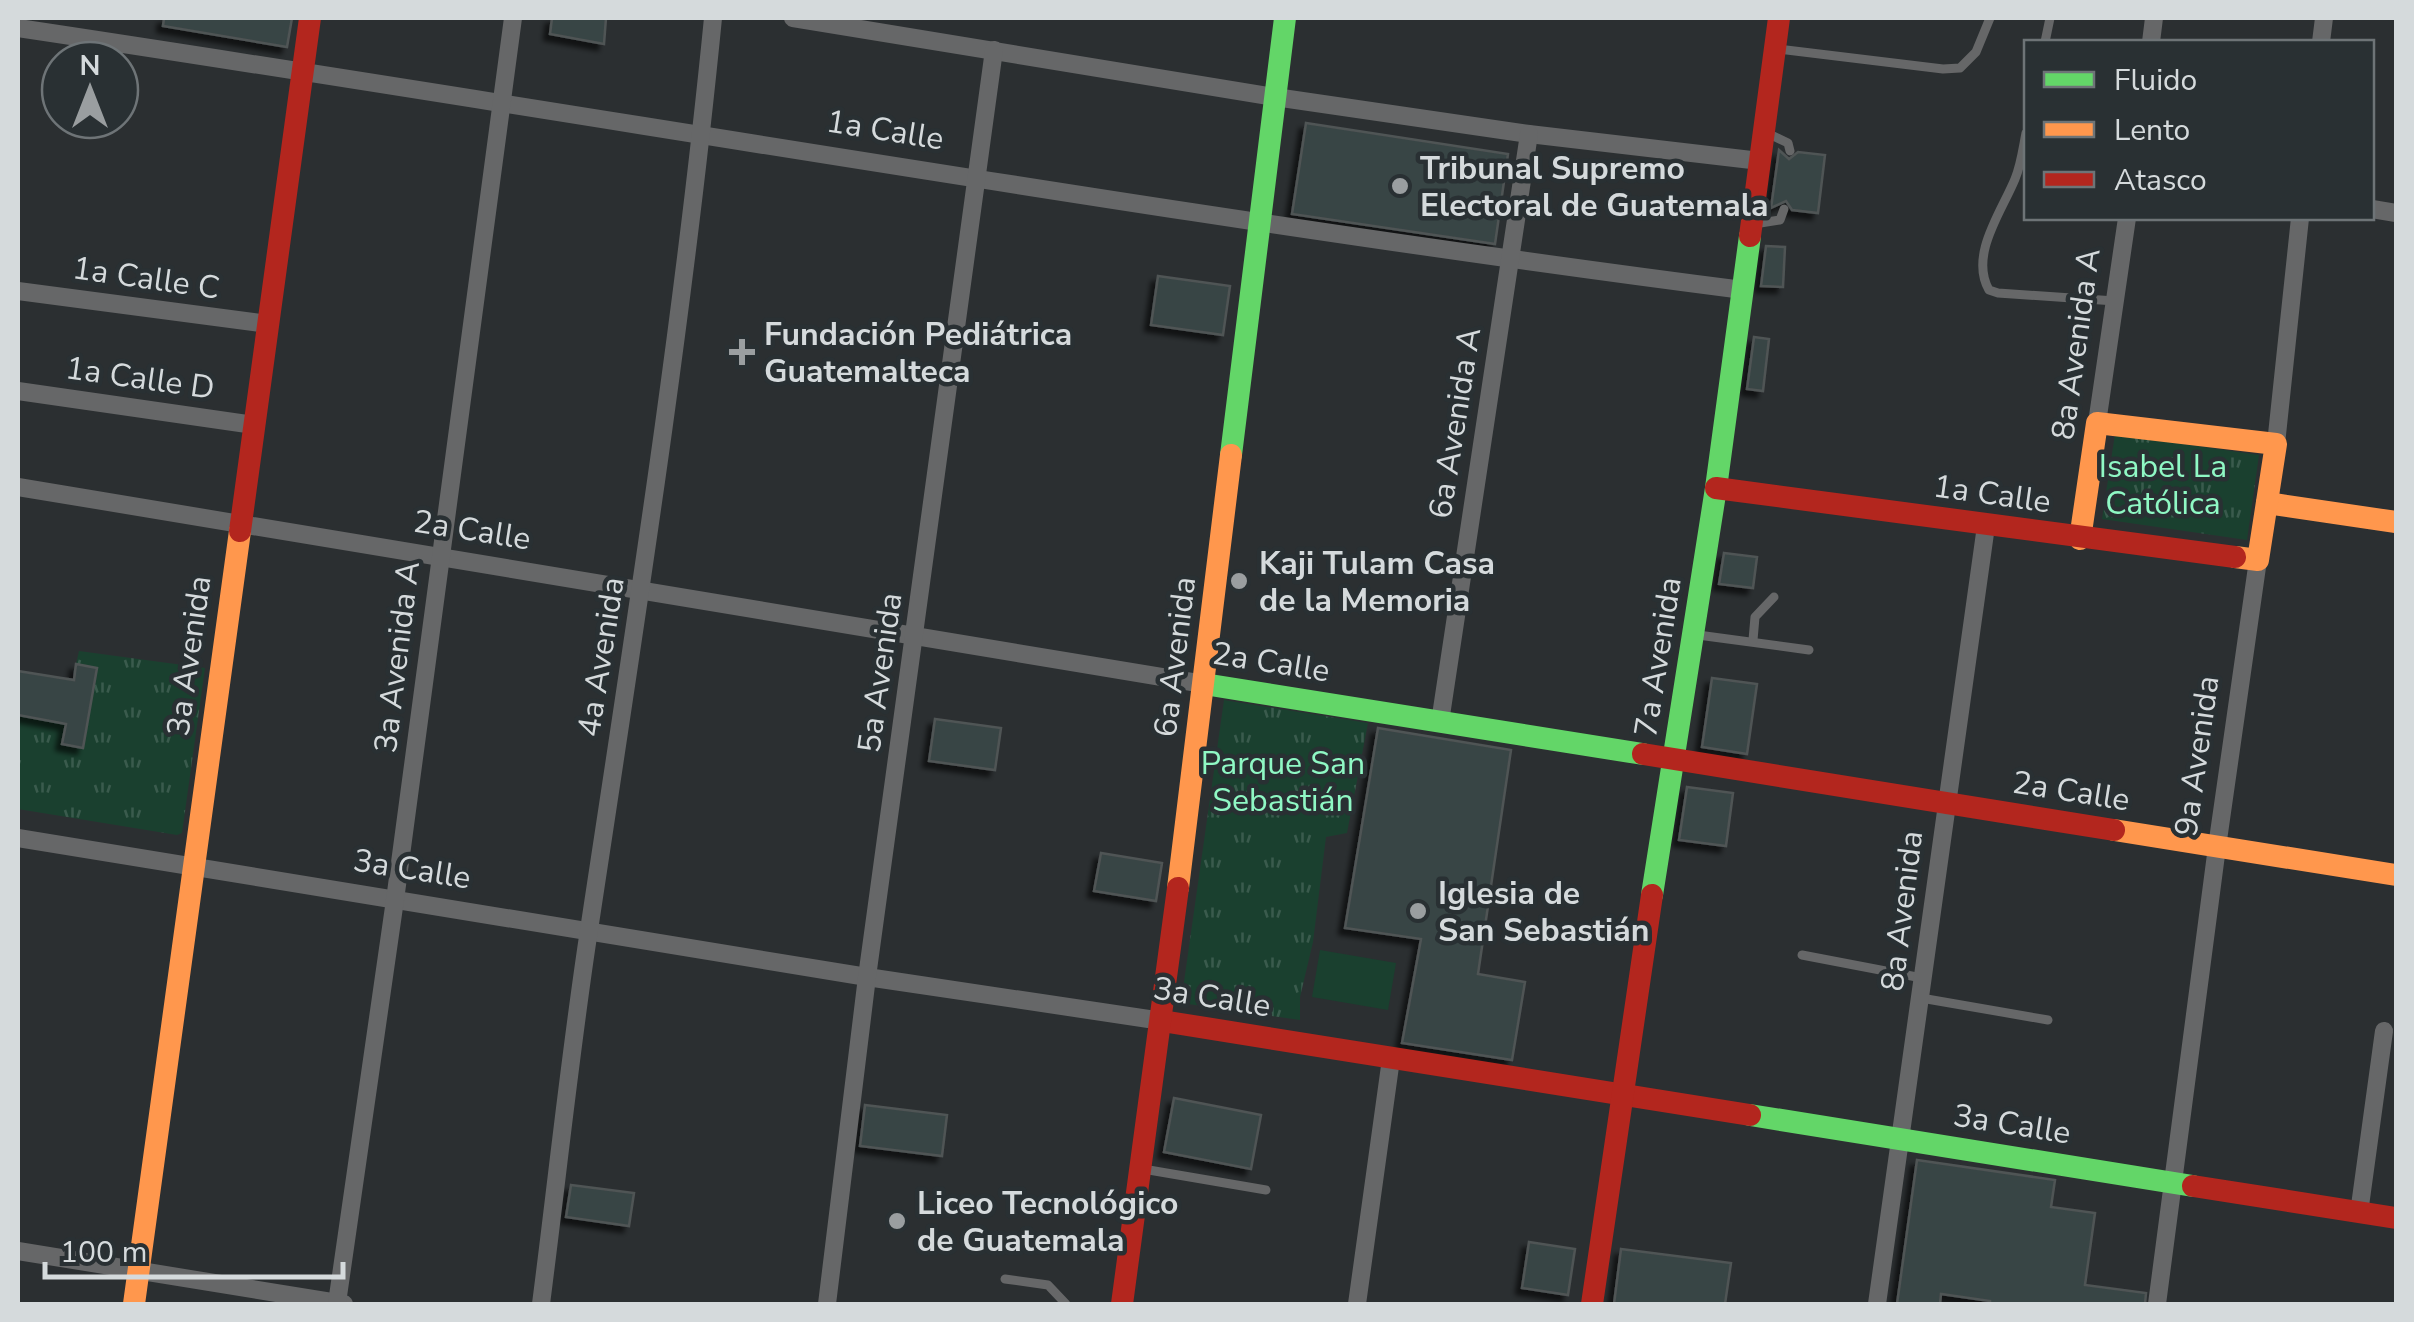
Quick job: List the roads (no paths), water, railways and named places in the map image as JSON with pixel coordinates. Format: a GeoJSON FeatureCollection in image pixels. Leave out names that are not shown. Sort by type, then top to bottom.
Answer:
{"type":"FeatureCollection","features":[{"type":"Feature","properties":{"kind":"street","name":"3a Avenida"},"geometry":{"type":"LineString","coordinates":[[134,1304],[310,18]]}},
{"type":"Feature","properties":{"kind":"street","name":"3a Avenida A"},"geometry":{"type":"LineString","coordinates":[[340,1304],[513,18]]}},
{"type":"Feature","properties":{"kind":"street","name":"4a Avenida"},"geometry":{"type":"LineString","coordinates":[[540,1304],[589,932],[642,591],[702,135],[713,18]]}},
{"type":"Feature","properties":{"kind":"street"},"geometry":{"type":"LineString","coordinates":[[793,18],[869,24],[994,50],[1275,97],[1529,134],[1760,161]]}},
{"type":"Feature","properties":{"kind":"street","name":"6a Avenida"},"geometry":{"type":"LineString","coordinates":[[1122,1304],[1162,1021],[1285,18]]}},
{"type":"Feature","properties":{"kind":"street","name":"7a Avenida"},"geometry":{"type":"LineString","coordinates":[[1592,1304],[1716,488],[1779,18]]}},
{"type":"Feature","properties":{"kind":"street","name":"1a Calle"},"geometry":{"type":"LineString","coordinates":[[18,28],[1262,223],[1743,290]]}},
{"type":"Feature","properties":{"kind":"street","name":"5a Avenida"},"geometry":{"type":"LineString","coordinates":[[827,1304],[867,977],[994,50]]}},
{"type":"Feature","properties":{"kind":"street","name":"6a Avenida A"},"geometry":{"type":"LineString","coordinates":[[1440,722],[1529,134]]}},
{"type":"Feature","properties":{"kind":"street","name":"8a Avenida A"},"geometry":{"type":"LineString","coordinates":[[2080,539],[2127,220]]}},
{"type":"Feature","properties":{"kind":"street","name":"9a Avenida"},"geometry":{"type":"LineString","coordinates":[[2158,1304],[2216,848],[2276,444],[2300,220]]}},
{"type":"Feature","properties":{"kind":"street","name":"1a Calle C"},"geometry":{"type":"LineString","coordinates":[[18,290],[268,324]]}},
{"type":"Feature","properties":{"kind":"street","name":"1a Calle D"},"geometry":{"type":"LineString","coordinates":[[18,391],[254,425]]}},
{"type":"Feature","properties":{"kind":"street"},"geometry":{"type":"LineString","coordinates":[[2097,423],[2276,444]]}},
{"type":"Feature","properties":{"kind":"street","name":"2a Calle"},"geometry":{"type":"LineString","coordinates":[[18,488],[2396,875]]}},
{"type":"Feature","properties":{"kind":"street","name":"1a Calle"},"geometry":{"type":"LineString","coordinates":[[1716,488],[2258,560]]}},
{"type":"Feature","properties":{"kind":"street"},"geometry":{"type":"LineString","coordinates":[[2268,503],[2396,522]]}},
{"type":"Feature","properties":{"kind":"street","name":"8a Avenida"},"geometry":{"type":"LineString","coordinates":[[1878,1304],[1986,526]]}},
{"type":"Feature","properties":{"kind":"street","name":"3a Calle"},"geometry":{"type":"LineString","coordinates":[[18,838],[867,977],[2396,1218]]}},
{"type":"Feature","properties":{"kind":"street"},"geometry":{"type":"LineString","coordinates":[[2360,1212],[2384,1032]]}},
{"type":"Feature","properties":{"kind":"street"},"geometry":{"type":"LineString","coordinates":[[1357,1304],[1391,1058]]}},
{"type":"Feature","properties":{"kind":"street"},"geometry":{"type":"LineString","coordinates":[[18,1251],[340,1304]]}},
{"type":"Feature","properties":{"kind":"lane"},"geometry":{"type":"LineString","coordinates":[[1775,48],[1960,68],[1976,52],[1990,18]]}},
{"type":"Feature","properties":{"kind":"lane"},"geometry":{"type":"LineString","coordinates":[[1764,131],[1790,145],[1790,152]]}},
{"type":"Feature","properties":{"kind":"lane"},"geometry":{"type":"LineString","coordinates":[[2024,142],[2016,176],[1988,241],[1984,282],[1989,290],[1998,293],[2115,301]]}},
{"type":"Feature","properties":{"kind":"lane"},"geometry":{"type":"LineString","coordinates":[[1752,224],[1780,220],[1784,209]]}},
{"type":"Feature","properties":{"kind":"lane"},"geometry":{"type":"LineString","coordinates":[[1753,640],[1756,617],[1774,597]]}},
{"type":"Feature","properties":{"kind":"lane"},"geometry":{"type":"LineString","coordinates":[[1694,634],[1809,650]]}},
{"type":"Feature","properties":{"kind":"lane"},"geometry":{"type":"LineString","coordinates":[[1802,955],[1922,978]]}},
{"type":"Feature","properties":{"kind":"lane"},"geometry":{"type":"LineString","coordinates":[[1921,998],[2048,1020]]}},
{"type":"Feature","properties":{"kind":"lane"},"geometry":{"type":"LineString","coordinates":[[1140,1168],[1266,1190]]}},
{"type":"Feature","properties":{"kind":"lane"},"geometry":{"type":"LineString","coordinates":[[1005,1278],[1048,1285],[1066,1304]]}},
{"type":"Feature","properties":{"kind":"place","name":"Tribunal Supremo Electoral de Guatemala"},"geometry":{"type":"Point","coordinates":[1400,186]}},
{"type":"Feature","properties":{"kind":"place","name":"Fundación Pediátrica Guatemalteca"},"geometry":{"type":"Point","coordinates":[742,352]}},
{"type":"Feature","properties":{"kind":"place","name":"Kaji Tulam Casa de la Memoria"},"geometry":{"type":"Point","coordinates":[1239,581]}},
{"type":"Feature","properties":{"kind":"place","name":"Iglesia de San Sebastián"},"geometry":{"type":"Point","coordinates":[1418,911]}},
{"type":"Feature","properties":{"kind":"place","name":"Liceo Tecnológico de Guatemala"},"geometry":{"type":"Point","coordinates":[897,1221]}},
{"type":"Feature","properties":{"kind":"park label","name":"Isabel La Católica"},"geometry":{"type":"Point","coordinates":[2163,484]}},
{"type":"Feature","properties":{"kind":"park label","name":"Parque San Sebastián"},"geometry":{"type":"Point","coordinates":[1283,782]}}]}
